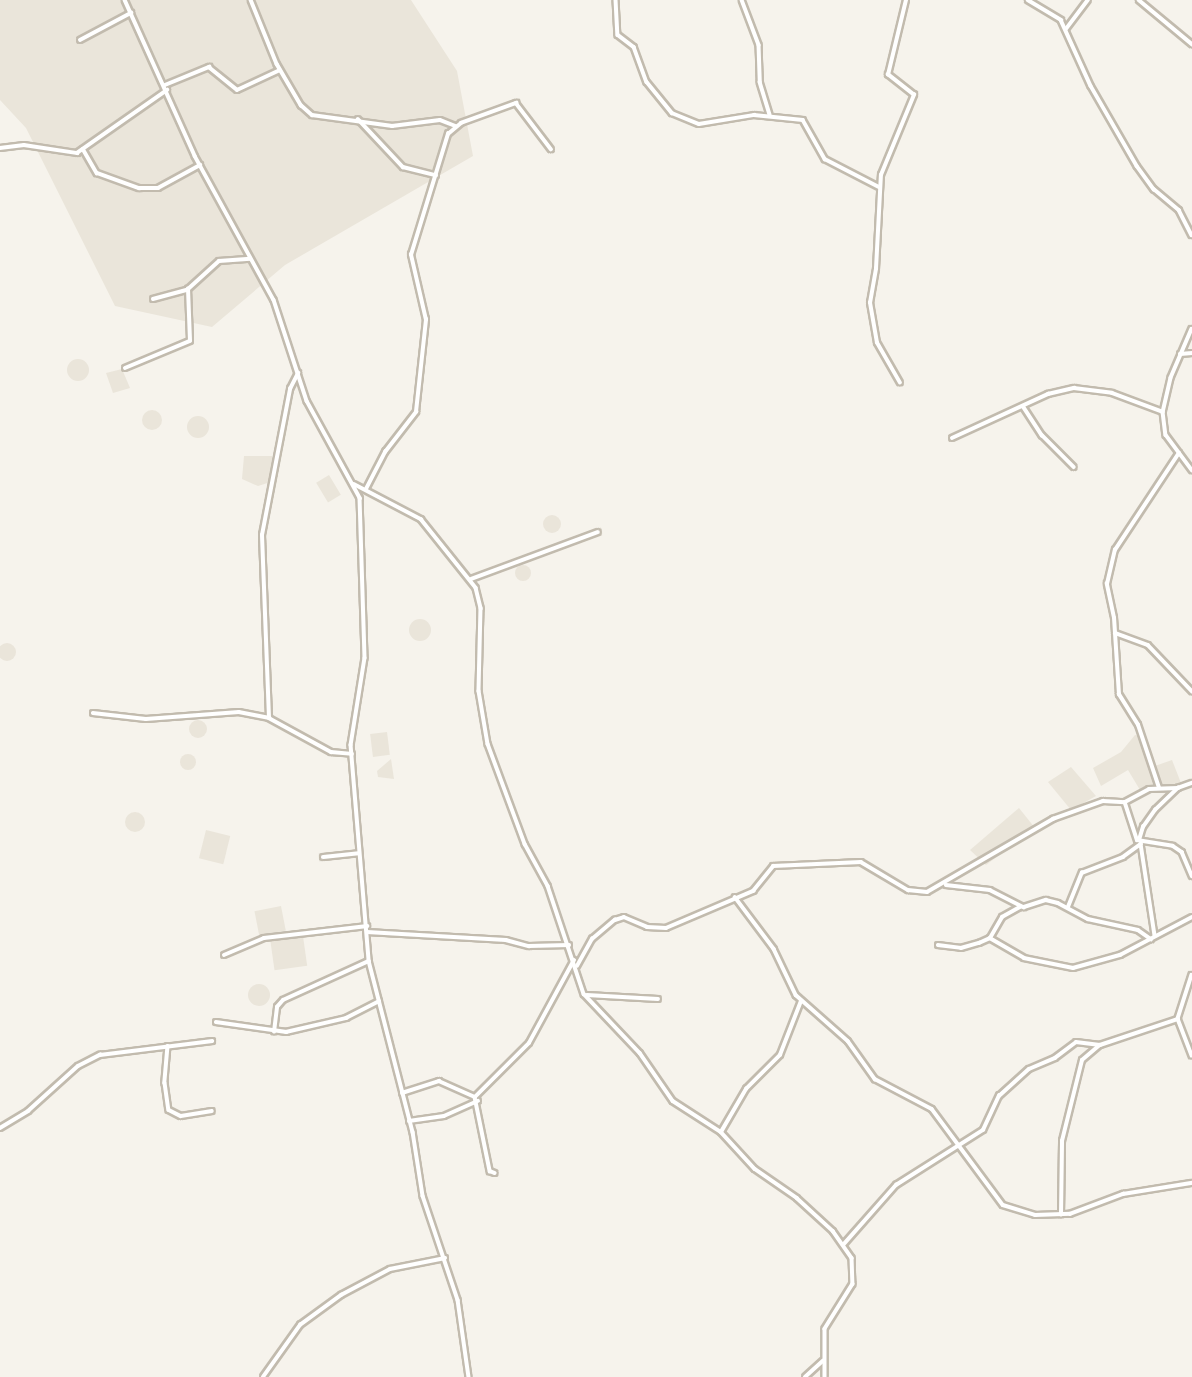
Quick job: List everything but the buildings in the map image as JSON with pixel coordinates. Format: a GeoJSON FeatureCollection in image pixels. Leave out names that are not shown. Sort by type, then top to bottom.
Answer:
{"type":"FeatureCollection","features":[{"type":"Feature","properties":{"kind":"street"},"geometry":{"type":"LineString","coordinates":[[125,0],[200,165],[285,323],[307,401],[353,484],[361,506],[365,658],[352,754],[369,961],[409,1121],[423,1196],[458,1300],[469,1377]]}},
{"type":"Feature","properties":{"kind":"street"},"geometry":{"type":"LineString","coordinates":[[251,0],[281,70],[301,105],[312,115],[358,119],[393,126],[440,120],[456,126]]}},
{"type":"Feature","properties":{"kind":"street"},"geometry":{"type":"LineString","coordinates":[[616,0],[618,35],[634,47],[647,82],[672,113],[699,124],[770,115],[803,120],[825,159],[879,187]]}},
{"type":"Feature","properties":{"kind":"street"},"geometry":{"type":"LineString","coordinates":[[742,0],[758,45],[760,82],[770,115]]}},
{"type":"Feature","properties":{"kind":"street"},"geometry":{"type":"LineString","coordinates":[[900,383],[877,343],[870,303],[876,269],[879,187],[892,142],[913,100],[910,91],[888,75],[906,0]]}},
{"type":"Feature","properties":{"kind":"street"},"geometry":{"type":"LineString","coordinates":[[1028,0],[1036,2],[1055,15],[1066,29],[1091,86],[1137,166],[1154,189],[1179,210],[1192,235]]}},
{"type":"Feature","properties":{"kind":"street"},"geometry":{"type":"LineString","coordinates":[[1066,29],[1088,0]]}},
{"type":"Feature","properties":{"kind":"street"},"geometry":{"type":"LineString","coordinates":[[1139,0],[1192,44]]}},
{"type":"Feature","properties":{"kind":"street"},"geometry":{"type":"LineString","coordinates":[[80,40],[132,13]]}},
{"type":"Feature","properties":{"kind":"street"},"geometry":{"type":"LineString","coordinates":[[0,148],[24,145],[71,153],[83,149],[166,88],[209,67],[237,90],[281,70]]}},
{"type":"Feature","properties":{"kind":"street"},"geometry":{"type":"LineString","coordinates":[[366,489],[385,452],[416,412],[426,320],[411,255],[445,140],[456,126],[516,103],[551,149]]}},
{"type":"Feature","properties":{"kind":"street"},"geometry":{"type":"LineString","coordinates":[[358,119],[403,167],[436,175]]}},
{"type":"Feature","properties":{"kind":"street"},"geometry":{"type":"LineString","coordinates":[[83,149],[97,173],[139,188],[158,188],[200,165]]}},
{"type":"Feature","properties":{"kind":"street"},"geometry":{"type":"LineString","coordinates":[[153,299],[188,289],[219,261],[250,259]]}},
{"type":"Feature","properties":{"kind":"street"},"geometry":{"type":"LineString","coordinates":[[125,368],[190,341],[188,289]]}},
{"type":"Feature","properties":{"kind":"street"},"geometry":{"type":"LineString","coordinates":[[1192,329],[1179,355],[1163,412],[1166,435],[1192,470]]}},
{"type":"Feature","properties":{"kind":"street"},"geometry":{"type":"LineString","coordinates":[[1179,355],[1192,353]]}},
{"type":"Feature","properties":{"kind":"street"},"geometry":{"type":"LineString","coordinates":[[269,718],[262,535],[290,389],[298,373]]}},
{"type":"Feature","properties":{"kind":"street"},"geometry":{"type":"LineString","coordinates":[[952,438],[1023,406],[1074,388],[1112,393],[1163,412]]}},
{"type":"Feature","properties":{"kind":"street"},"geometry":{"type":"LineString","coordinates":[[1023,406],[1042,435],[1074,467]]}},
{"type":"Feature","properties":{"kind":"street"},"geometry":{"type":"LineString","coordinates":[[1159,788],[1138,724],[1119,695],[1115,633],[1107,584],[1115,550],[1180,453]]}},
{"type":"Feature","properties":{"kind":"street"},"geometry":{"type":"LineString","coordinates":[[353,484],[421,519],[471,579],[481,608],[479,691],[488,744],[569,945],[585,995],[640,1053],[673,1101],[721,1132],[755,1169],[797,1198],[844,1244],[855,1279],[825,1329],[822,1361],[825,1377]]}},
{"type":"Feature","properties":{"kind":"street"},"geometry":{"type":"LineString","coordinates":[[471,579],[598,532]]}},
{"type":"Feature","properties":{"kind":"street"},"geometry":{"type":"LineString","coordinates":[[1115,633],[1148,645],[1191,687]]}},
{"type":"Feature","properties":{"kind":"street"},"geometry":{"type":"LineString","coordinates":[[93,713],[146,719],[239,712],[269,718],[321,747],[352,754]]}},
{"type":"Feature","properties":{"kind":"street"},"geometry":{"type":"LineString","coordinates":[[576,967],[592,939],[615,920],[624,917],[648,927],[666,928],[752,891],[773,866],[830,861],[872,865],[918,893],[944,884],[1053,819],[1103,801],[1125,802],[1159,788],[1178,788],[1192,783]]}},
{"type":"Feature","properties":{"kind":"street"},"geometry":{"type":"LineString","coordinates":[[1068,907],[1082,873],[1123,858],[1141,842],[1149,817],[1178,788]]}},
{"type":"Feature","properties":{"kind":"street"},"geometry":{"type":"LineString","coordinates":[[1125,802],[1141,842],[1153,938]]}},
{"type":"Feature","properties":{"kind":"street"},"geometry":{"type":"LineString","coordinates":[[1141,842],[1173,846],[1182,852],[1192,876]]}},
{"type":"Feature","properties":{"kind":"street"},"geometry":{"type":"LineString","coordinates":[[323,857],[360,853]]}},
{"type":"Feature","properties":{"kind":"street"},"geometry":{"type":"LineString","coordinates":[[944,884],[990,890],[1022,906]]}},
{"type":"Feature","properties":{"kind":"street"},"geometry":{"type":"LineString","coordinates":[[734,897],[774,949],[801,1001],[848,1041],[875,1079],[932,1108],[1003,1205],[1027,1214],[1078,1213],[1133,1191],[1192,1183]]}},
{"type":"Feature","properties":{"kind":"street"},"geometry":{"type":"LineString","coordinates":[[939,945],[961,948],[989,938],[1002,917],[1022,906],[1046,900],[1068,907],[1088,919],[1139,930],[1153,938]]}},
{"type":"Feature","properties":{"kind":"street"},"geometry":{"type":"LineString","coordinates":[[989,938],[1024,958],[1073,968],[1097,964],[1192,917]]}},
{"type":"Feature","properties":{"kind":"street"},"geometry":{"type":"LineString","coordinates":[[224,955],[264,938],[367,926]]}},
{"type":"Feature","properties":{"kind":"street"},"geometry":{"type":"LineString","coordinates":[[367,932],[506,940],[529,946],[569,945]]}},
{"type":"Feature","properties":{"kind":"street"},"geometry":{"type":"LineString","coordinates":[[409,1121],[444,1116],[476,1099],[529,1043],[574,960]]}},
{"type":"Feature","properties":{"kind":"street"},"geometry":{"type":"LineString","coordinates":[[274,1032],[277,1007],[283,1000],[369,961]]}},
{"type":"Feature","properties":{"kind":"street"},"geometry":{"type":"LineString","coordinates":[[1192,975],[1178,1019],[1192,1055]]}},
{"type":"Feature","properties":{"kind":"street"},"geometry":{"type":"LineString","coordinates":[[585,995],[658,999]]}},
{"type":"Feature","properties":{"kind":"street"},"geometry":{"type":"LineString","coordinates":[[216,1022],[274,1032],[332,1022],[379,1001]]}},
{"type":"Feature","properties":{"kind":"street"},"geometry":{"type":"LineString","coordinates":[[721,1132],[746,1089],[780,1055],[801,1001]]}},
{"type":"Feature","properties":{"kind":"street"},"geometry":{"type":"LineString","coordinates":[[1061,1214],[1063,1130],[1082,1060],[1100,1045],[1178,1019]]}},
{"type":"Feature","properties":{"kind":"street"},"geometry":{"type":"LineString","coordinates":[[0,1128],[87,1060],[212,1041]]}},
{"type":"Feature","properties":{"kind":"street"},"geometry":{"type":"LineString","coordinates":[[844,1244],[896,1185],[983,1130],[999,1096],[1029,1069],[1055,1058],[1076,1042],[1100,1045]]}},
{"type":"Feature","properties":{"kind":"street"},"geometry":{"type":"LineString","coordinates":[[168,1046],[165,1092],[169,1110],[181,1116],[212,1111]]}},
{"type":"Feature","properties":{"kind":"street"},"geometry":{"type":"LineString","coordinates":[[401,1093],[439,1081],[476,1099]]}},
{"type":"Feature","properties":{"kind":"street"},"geometry":{"type":"LineString","coordinates":[[476,1099],[490,1171],[495,1173]]}},
{"type":"Feature","properties":{"kind":"street"},"geometry":{"type":"LineString","coordinates":[[262,1377],[300,1325],[341,1295],[390,1269],[445,1258]]}},
{"type":"Feature","properties":{"kind":"street"},"geometry":{"type":"LineString","coordinates":[[805,1377],[822,1361]]}},
{"type":"Feature","properties":{"kind":"shaded area"},"geometry":{"type":"Polygon","coordinates":[[[0,0],[411,0],[457,71],[473,156],[285,265],[212,327],[115,306],[26,128],[0,100],[0,0]]]}},
{"type":"Feature","properties":{"kind":"shaded area"},"geometry":{"type":"Polygon","coordinates":[[[74,359],[82,359],[89,366],[89,374],[82,381],[74,381],[67,374],[67,366],[74,359]]]}},
{"type":"Feature","properties":{"kind":"shaded area"},"geometry":{"type":"Polygon","coordinates":[[[122,369],[130,388],[113,393],[106,373],[122,369]]]}},
{"type":"Feature","properties":{"kind":"shaded area"},"geometry":{"type":"Polygon","coordinates":[[[152,410],[159,413],[162,420],[159,427],[152,430],[145,427],[142,420],[145,413],[152,410]]]}},
{"type":"Feature","properties":{"kind":"shaded area"},"geometry":{"type":"Polygon","coordinates":[[[198,416],[206,419],[209,427],[206,435],[198,438],[190,435],[187,427],[190,419],[198,416]]]}},
{"type":"Feature","properties":{"kind":"shaded area"},"geometry":{"type":"Polygon","coordinates":[[[244,456],[272,456],[277,480],[258,486],[242,479],[244,456]]]}},
{"type":"Feature","properties":{"kind":"shaded area"},"geometry":{"type":"Polygon","coordinates":[[[329,475],[341,495],[328,502],[316,483],[329,475]]]}},
{"type":"Feature","properties":{"kind":"shaded area"},"geometry":{"type":"Polygon","coordinates":[[[552,515],[560,520],[561,524],[556,532],[552,533],[544,528],[543,524],[548,516],[552,515]]]}},
{"type":"Feature","properties":{"kind":"shaded area"},"geometry":{"type":"Polygon","coordinates":[[[520,565],[526,565],[531,573],[529,579],[520,581],[515,576],[515,570],[520,565]]]}},
{"type":"Feature","properties":{"kind":"shaded area"},"geometry":{"type":"Polygon","coordinates":[[[420,619],[430,626],[431,630],[424,640],[420,641],[410,634],[409,630],[416,620],[420,619]]]}},
{"type":"Feature","properties":{"kind":"shaded area"},"geometry":{"type":"Polygon","coordinates":[[[7,643],[13,646],[16,652],[13,658],[7,661],[1,658],[-2,652],[1,646],[7,643]]]}},
{"type":"Feature","properties":{"kind":"shaded area"},"geometry":{"type":"Polygon","coordinates":[[[198,720],[204,723],[207,729],[204,735],[198,738],[192,735],[189,729],[192,723],[198,720]]]}},
{"type":"Feature","properties":{"kind":"shaded area"},"geometry":{"type":"Polygon","coordinates":[[[387,732],[390,755],[373,757],[370,734],[387,732]]]}},
{"type":"Feature","properties":{"kind":"shaded area"},"geometry":{"type":"Polygon","coordinates":[[[1135,735],[1143,736],[1144,751],[1152,767],[1172,760],[1181,783],[1140,790],[1128,770],[1101,786],[1093,768],[1121,752],[1135,735]]]}},
{"type":"Feature","properties":{"kind":"shaded area"},"geometry":{"type":"Polygon","coordinates":[[[185,754],[191,754],[196,762],[194,768],[185,770],[180,765],[180,759],[185,754]]]}},
{"type":"Feature","properties":{"kind":"shaded area"},"geometry":{"type":"Polygon","coordinates":[[[391,759],[394,779],[378,777],[377,771],[391,759]]]}},
{"type":"Feature","properties":{"kind":"shaded area"},"geometry":{"type":"Polygon","coordinates":[[[1071,767],[1096,796],[1071,810],[1048,782],[1071,767]]]}},
{"type":"Feature","properties":{"kind":"shaded area"},"geometry":{"type":"Polygon","coordinates":[[[1019,808],[1035,828],[986,865],[970,850],[1019,808]]]}},
{"type":"Feature","properties":{"kind":"shaded area"},"geometry":{"type":"Polygon","coordinates":[[[131,812],[139,812],[145,822],[139,832],[131,832],[125,826],[125,818],[131,812]]]}},
{"type":"Feature","properties":{"kind":"shaded area"},"geometry":{"type":"Polygon","coordinates":[[[206,830],[230,836],[223,864],[199,858],[206,830]]]}},
{"type":"Feature","properties":{"kind":"shaded area"},"geometry":{"type":"Polygon","coordinates":[[[281,906],[286,931],[259,936],[254,911],[281,906]]]}},
{"type":"Feature","properties":{"kind":"shaded area"},"geometry":{"type":"Polygon","coordinates":[[[303,936],[307,966],[274,970],[270,941],[303,936]]]}},
{"type":"Feature","properties":{"kind":"shaded area"},"geometry":{"type":"Polygon","coordinates":[[[259,984],[267,987],[270,995],[267,1003],[259,1006],[251,1003],[248,995],[251,987],[259,984]]]}}]}
